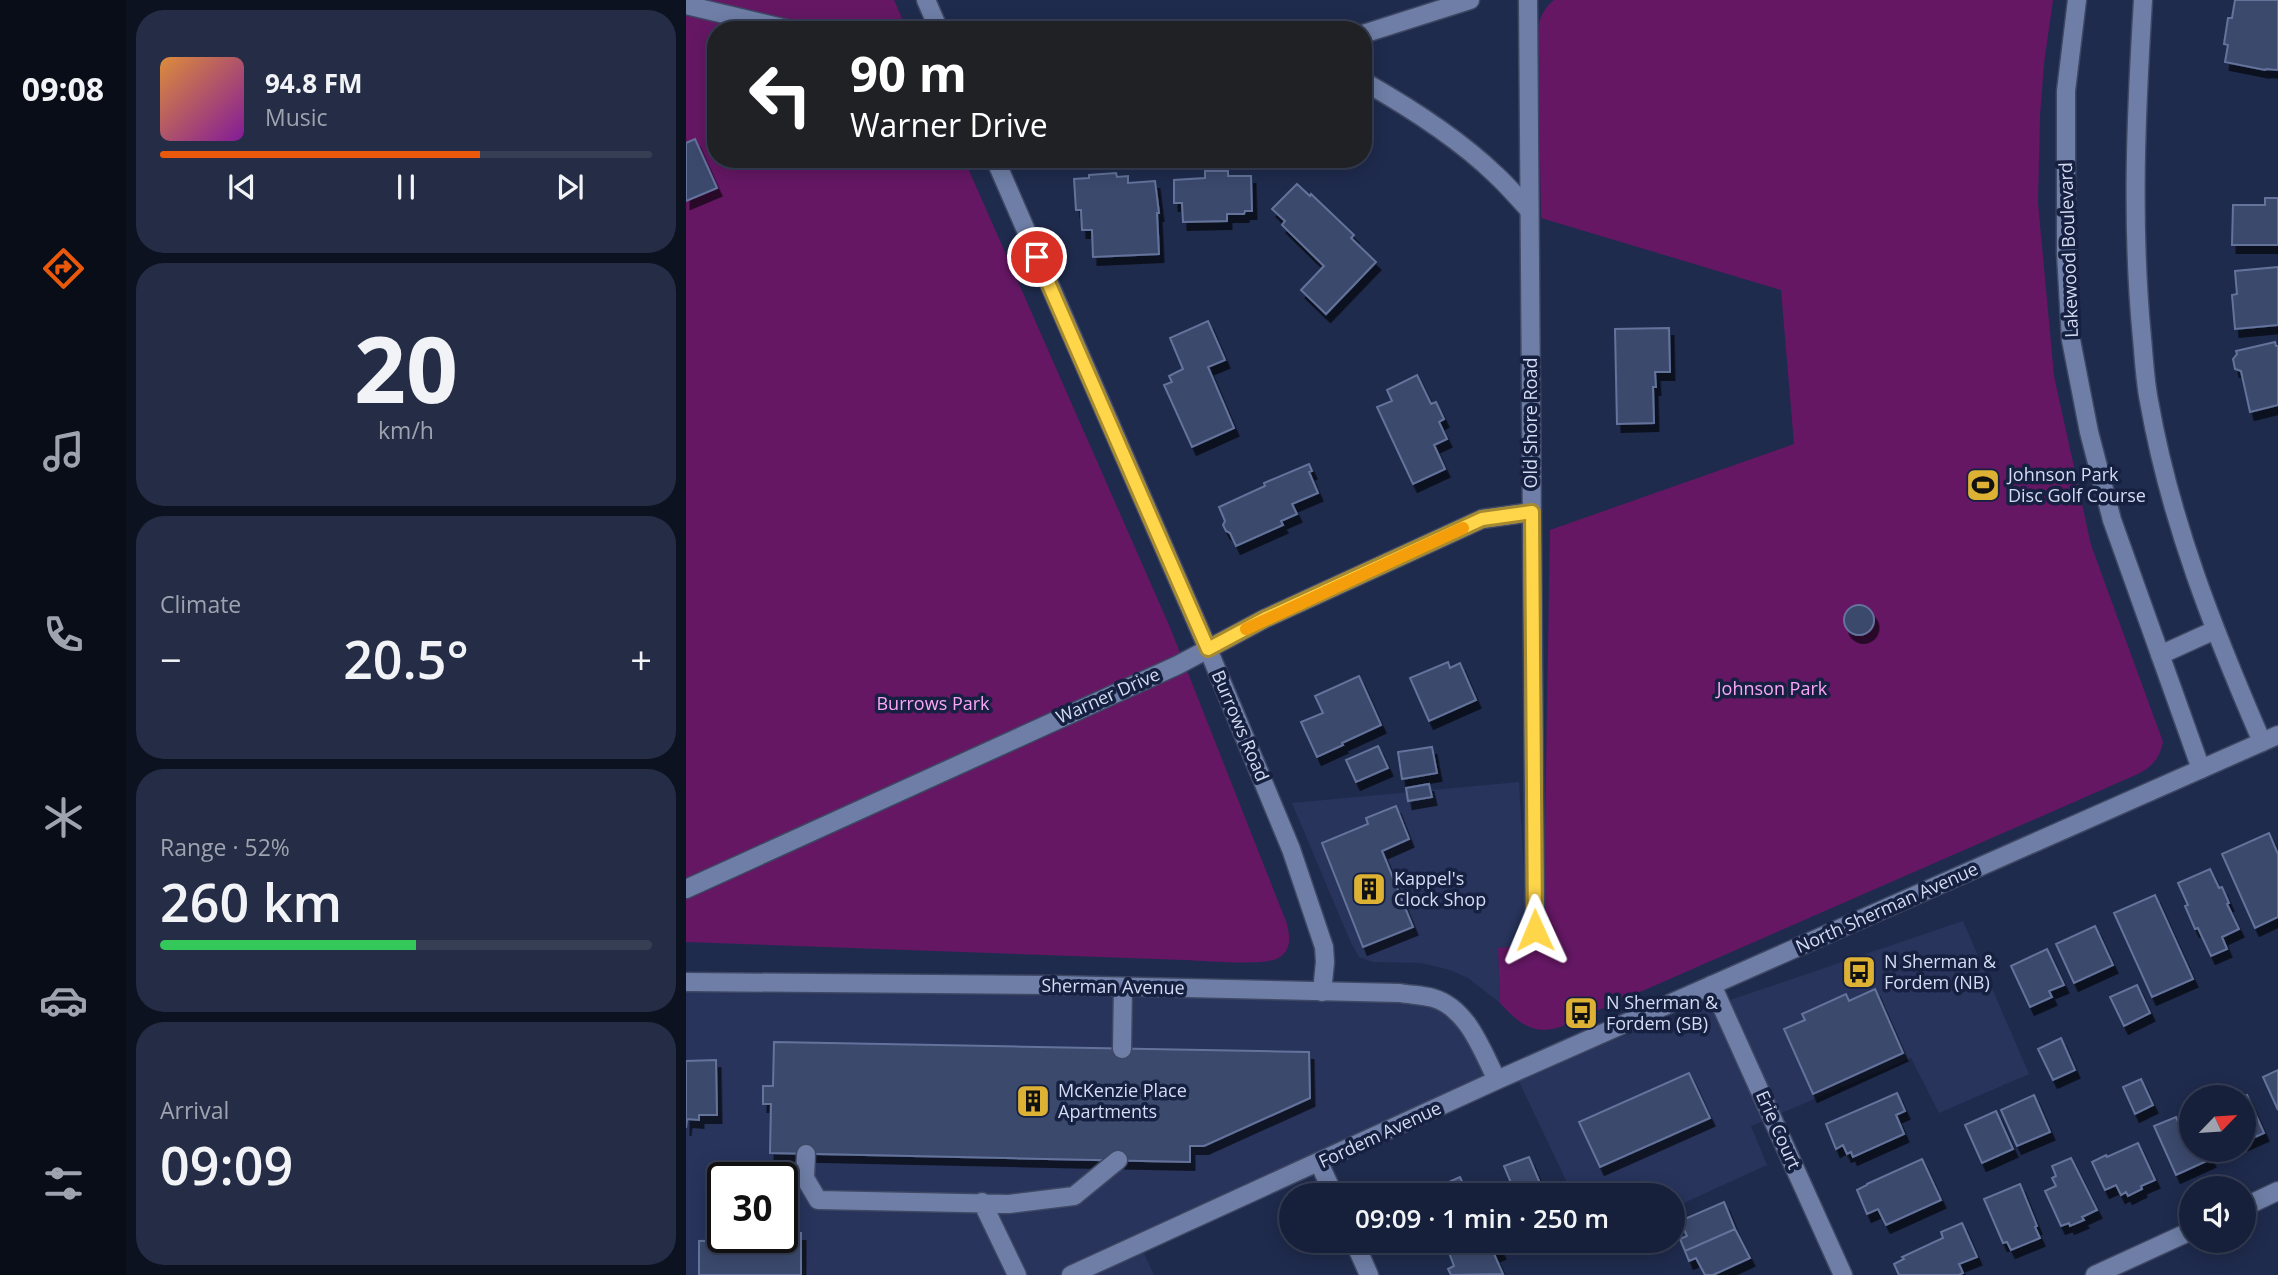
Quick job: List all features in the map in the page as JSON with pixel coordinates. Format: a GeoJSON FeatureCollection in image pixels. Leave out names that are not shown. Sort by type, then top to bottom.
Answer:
{"type":"FeatureCollection","features":[{"type":"Feature","properties":{"kind":"street"},"geometry":{"type":"LineString","coordinates":[[926,0],[935,21]]}},
{"type":"Feature","properties":{"kind":"street"},"geometry":{"type":"LineString","coordinates":[[1372,31],[1470,0]]}},
{"type":"Feature","properties":{"kind":"street","name":"Old Shore Road"},"geometry":{"type":"LineString","coordinates":[[1528,0],[1535,930]]}},
{"type":"Feature","properties":{"kind":"street","name":"Lakewood Boulevard"},"geometry":{"type":"LineString","coordinates":[[2077,0],[2066,91],[2066,254],[2071,340],[2089,432],[2112,520],[2201,769]]}},
{"type":"Feature","properties":{"kind":"street"},"geometry":{"type":"LineString","coordinates":[[2143,0],[2135,138],[2136,281],[2148,401],[2175,517],[2206,610],[2270,738]]}},
{"type":"Feature","properties":{"kind":"street"},"geometry":{"type":"LineString","coordinates":[[686,5],[753,21]]}},
{"type":"Feature","properties":{"kind":"street"},"geometry":{"type":"LineString","coordinates":[[1372,87],[1467,151],[1495,174],[1530,210]]}},
{"type":"Feature","properties":{"kind":"street","name":"Burrows Road"},"geometry":{"type":"LineString","coordinates":[[999,168],[1208,649],[1291,849],[1324,947],[1322,992]]}},
{"type":"Feature","properties":{"kind":"street","name":"Warner Drive"},"geometry":{"type":"LineString","coordinates":[[686,889],[1178,665],[1264,619],[1482,519],[1532,512]]}},
{"type":"Feature","properties":{"kind":"street"},"geometry":{"type":"LineString","coordinates":[[2160,655],[2215,630]]}},
{"type":"Feature","properties":{"kind":"street","name":"North Sherman Avenue"},"geometry":{"type":"LineString","coordinates":[[1497,1080],[2270,738]]}},
{"type":"Feature","properties":{"kind":"street","name":"Sherman Avenue"},"geometry":{"type":"LineString","coordinates":[[686,982],[1400,993],[1434,998],[1457,1012],[1467,1023],[1497,1080]]}},
{"type":"Feature","properties":{"kind":"street","name":"Erie Court"},"geometry":{"type":"LineString","coordinates":[[1712,985],[1843,1275]]}},
{"type":"Feature","properties":{"kind":"street"},"geometry":{"type":"LineString","coordinates":[[1122,1049],[1123,987]]}},
{"type":"Feature","properties":{"kind":"street","name":"Fordem Avenue"},"geometry":{"type":"LineString","coordinates":[[1071,1275],[1497,1080]]}},
{"type":"Feature","properties":{"kind":"street"},"geometry":{"type":"LineString","coordinates":[[806,1154],[805,1178],[818,1200],[1009,1203],[1074,1196],[1118,1160]]}},
{"type":"Feature","properties":{"kind":"street"},"geometry":{"type":"LineString","coordinates":[[1320,1163],[1329,1183]]}},
{"type":"Feature","properties":{"kind":"street"},"geometry":{"type":"LineString","coordinates":[[2256,1201],[2278,1191]]}},
{"type":"Feature","properties":{"kind":"street"},"geometry":{"type":"LineString","coordinates":[[982,1202],[1017,1275]]}},
{"type":"Feature","properties":{"kind":"street"},"geometry":{"type":"LineString","coordinates":[[2095,1275],[2179,1236]]}},
{"type":"Feature","properties":{"kind":"street"},"geometry":{"type":"LineString","coordinates":[[1359,1253],[1369,1275]]}},
{"type":"Feature","properties":{"kind":"shaded area"},"geometry":{"type":"Polygon","coordinates":[[[1519,782],[1528,946],[1498,948],[1500,1003],[1468,978],[1450,970],[1421,963],[1373,962],[1359,957],[1292,803],[1519,782]]]}},
{"type":"Feature","properties":{"kind":"shaded area"},"geometry":{"type":"Polygon","coordinates":[[[1963,921],[2029,1074],[1939,1113],[1911,1058],[1751,1126],[1767,1165],[1685,1203],[1685,1183],[1567,1183],[1515,1073],[1963,921]]]}},
{"type":"Feature","properties":{"kind":"shaded area"},"geometry":{"type":"Polygon","coordinates":[[[686,982],[1123,987],[1444,1003],[1497,1080],[1140,1245],[1154,1275],[686,1275],[686,982]]]}},
{"type":"Feature","properties":{"kind":"green space","name":"Burrows Park"},"geometry":{"type":"Polygon","coordinates":[[[686,0],[894,0],[903,21],[707,21],[707,168],[968,168],[1169,625],[1287,924],[1289,944],[1279,958],[1273,960],[1230,962],[686,942],[686,0]]]}},
{"type":"Feature","properties":{"kind":"green space","name":"Johnson Park"},"geometry":{"type":"Polygon","coordinates":[[[1554,0],[2053,0],[2040,115],[2038,203],[2054,376],[2091,545],[2163,742],[2155,761],[2138,774],[1560,1027],[1541,1030],[1526,1026],[1500,1003],[1498,948],[1543,944],[1550,530],[1794,444],[1781,290],[1541,218],[1538,32],[1542,14],[1554,0]]]}},
{"type":"Feature","properties":{"kind":"building"},"geometry":{"type":"Polygon","coordinates":[[[2235,0],[2278,0],[2278,70],[2225,62],[2228,45],[2224,44],[2228,18],[2232,18],[2235,0]]]}},
{"type":"Feature","properties":{"kind":"building"},"geometry":{"type":"Polygon","coordinates":[[[695,139],[717,188],[686,201],[686,143],[695,139]]]}},
{"type":"Feature","properties":{"kind":"building"},"geometry":{"type":"Polygon","coordinates":[[[1205,171],[1228,171],[1228,176],[1251,176],[1252,211],[1227,214],[1227,221],[1183,222],[1182,203],[1174,203],[1174,180],[1205,178],[1205,171]]]}},
{"type":"Feature","properties":{"kind":"building"},"geometry":{"type":"Polygon","coordinates":[[[1116,173],[1117,177],[1128,176],[1128,183],[1155,181],[1159,213],[1159,254],[1093,257],[1092,230],[1082,230],[1081,210],[1076,210],[1074,179],[1116,173]]]}},
{"type":"Feature","properties":{"kind":"building"},"geometry":{"type":"Polygon","coordinates":[[[1297,184],[1354,235],[1351,238],[1376,262],[1326,314],[1301,290],[1324,266],[1282,225],[1285,221],[1272,209],[1297,184]]]}},
{"type":"Feature","properties":{"kind":"building"},"geometry":{"type":"Polygon","coordinates":[[[2265,198],[2278,198],[2278,245],[2232,245],[2233,205],[2265,205],[2265,198]]]}},
{"type":"Feature","properties":{"kind":"building"},"geometry":{"type":"Polygon","coordinates":[[[2278,267],[2278,325],[2235,329],[2232,295],[2237,294],[2235,271],[2278,267]]]}},
{"type":"Feature","properties":{"kind":"building"},"geometry":{"type":"Polygon","coordinates":[[[1208,321],[1225,360],[1208,367],[1234,428],[1192,447],[1164,385],[1172,382],[1169,376],[1183,369],[1170,338],[1208,321]]]}},
{"type":"Feature","properties":{"kind":"building"},"geometry":{"type":"Polygon","coordinates":[[[1669,328],[1670,372],[1655,372],[1654,423],[1617,424],[1615,329],[1669,328]]]}},
{"type":"Feature","properties":{"kind":"building"},"geometry":{"type":"Polygon","coordinates":[[[2275,342],[2278,346],[2278,405],[2250,412],[2241,371],[2235,369],[2233,359],[2236,351],[2275,342]]]}},
{"type":"Feature","properties":{"kind":"building"},"geometry":{"type":"Polygon","coordinates":[[[1417,375],[1431,404],[1436,402],[1444,419],[1439,422],[1447,439],[1434,445],[1445,469],[1413,484],[1377,407],[1392,401],[1387,390],[1417,375]]]}},
{"type":"Feature","properties":{"kind":"building"},"geometry":{"type":"Polygon","coordinates":[[[1309,464],[1312,471],[1309,472],[1318,493],[1292,504],[1297,514],[1281,521],[1283,525],[1236,546],[1223,525],[1225,521],[1219,507],[1265,486],[1264,483],[1309,464]]]}},
{"type":"Feature","properties":{"kind":"building"},"geometry":{"type":"Polygon","coordinates":[[[1859,605],[1870,609],[1874,620],[1870,631],[1859,635],[1848,631],[1844,620],[1848,609],[1859,605]]]}},
{"type":"Feature","properties":{"kind":"building"},"geometry":{"type":"Polygon","coordinates":[[[1448,662],[1450,668],[1460,663],[1476,700],[1429,721],[1410,678],[1448,662]]]}},
{"type":"Feature","properties":{"kind":"building"},"geometry":{"type":"Polygon","coordinates":[[[1359,676],[1381,725],[1317,757],[1301,722],[1323,713],[1315,696],[1359,676]]]}},
{"type":"Feature","properties":{"kind":"building"},"geometry":{"type":"Polygon","coordinates":[[[1378,746],[1388,768],[1356,782],[1346,760],[1378,746]]]}},
{"type":"Feature","properties":{"kind":"building"},"geometry":{"type":"Polygon","coordinates":[[[1432,747],[1437,773],[1402,779],[1398,752],[1432,747]]]}},
{"type":"Feature","properties":{"kind":"building"},"geometry":{"type":"Polygon","coordinates":[[[1429,784],[1432,797],[1408,801],[1406,788],[1429,784]]]}},
{"type":"Feature","properties":{"kind":"building","name":"Kappel's Clock Shop"},"geometry":{"type":"Polygon","coordinates":[[[1396,806],[1409,839],[1382,851],[1413,927],[1363,947],[1322,843],[1368,824],[1366,818],[1396,806]]]}},
{"type":"Feature","properties":{"kind":"building"},"geometry":{"type":"Polygon","coordinates":[[[2269,833],[2278,854],[2278,917],[2255,928],[2222,854],[2269,833]]]}},
{"type":"Feature","properties":{"kind":"building"},"geometry":{"type":"Polygon","coordinates":[[[2210,869],[2219,888],[2222,887],[2239,929],[2222,937],[2227,949],[2211,956],[2198,928],[2195,929],[2178,883],[2210,869]]]}},
{"type":"Feature","properties":{"kind":"building"},"geometry":{"type":"Polygon","coordinates":[[[2155,895],[2193,979],[2152,997],[2114,913],[2155,895]]]}},
{"type":"Feature","properties":{"kind":"building"},"geometry":{"type":"Polygon","coordinates":[[[2095,926],[2113,965],[2074,983],[2056,944],[2095,926]]]}},
{"type":"Feature","properties":{"kind":"building"},"geometry":{"type":"Polygon","coordinates":[[[2047,949],[2064,985],[2049,991],[2052,997],[2030,1007],[2011,966],[2047,949]]]}},
{"type":"Feature","properties":{"kind":"building"},"geometry":{"type":"Polygon","coordinates":[[[2137,985],[2150,1013],[2124,1026],[2110,997],[2137,985]]]}},
{"type":"Feature","properties":{"kind":"building"},"geometry":{"type":"Polygon","coordinates":[[[1875,989],[1903,1053],[1813,1094],[1784,1029],[1805,1020],[1802,1014],[1846,994],[1849,1001],[1875,989]]]}},
{"type":"Feature","properties":{"kind":"building"},"geometry":{"type":"Polygon","coordinates":[[[2061,1038],[2075,1070],[2053,1080],[2038,1049],[2061,1038]]]}},
{"type":"Feature","properties":{"kind":"building","name":"McKenzie Place Apartments"},"geometry":{"type":"Polygon","coordinates":[[[774,1042],[1309,1052],[1310,1098],[1204,1146],[1190,1146],[1190,1162],[770,1153],[771,1104],[763,1104],[763,1086],[773,1086],[774,1042]]]}},
{"type":"Feature","properties":{"kind":"building"},"geometry":{"type":"Polygon","coordinates":[[[716,1060],[717,1115],[699,1115],[699,1120],[687,1119],[686,1128],[686,1061],[716,1060]]]}},
{"type":"Feature","properties":{"kind":"building"},"geometry":{"type":"Polygon","coordinates":[[[2278,1070],[2278,1110],[2263,1077],[2278,1070]]]}},
{"type":"Feature","properties":{"kind":"building"},"geometry":{"type":"Polygon","coordinates":[[[1689,1073],[1710,1118],[1600,1167],[1579,1122],[1689,1073]]]}},
{"type":"Feature","properties":{"kind":"building"},"geometry":{"type":"Polygon","coordinates":[[[2141,1079],[2153,1105],[2135,1114],[2123,1087],[2141,1079]]]}},
{"type":"Feature","properties":{"kind":"building"},"geometry":{"type":"Polygon","coordinates":[[[1897,1093],[1905,1111],[1896,1115],[1904,1134],[1853,1157],[1851,1152],[1847,1154],[1843,1145],[1836,1149],[1826,1124],[1897,1093]]]}},
{"type":"Feature","properties":{"kind":"building"},"geometry":{"type":"Polygon","coordinates":[[[2034,1095],[2050,1132],[2017,1146],[2001,1110],[2034,1095]]]}},
{"type":"Feature","properties":{"kind":"building"},"geometry":{"type":"Polygon","coordinates":[[[1996,1111],[2013,1149],[1982,1163],[1965,1125],[1996,1111]]]}},
{"type":"Feature","properties":{"kind":"building"},"geometry":{"type":"Polygon","coordinates":[[[2256,1115],[2264,1133],[2256,1137],[2256,1115]]]}},
{"type":"Feature","properties":{"kind":"building"},"geometry":{"type":"Polygon","coordinates":[[[2176,1117],[2179,1124],[2179,1162],[2204,1162],[2176,1175],[2154,1126],[2176,1117]]]}},
{"type":"Feature","properties":{"kind":"building"},"geometry":{"type":"Polygon","coordinates":[[[2138,1143],[2155,1180],[2128,1196],[2126,1192],[2121,1195],[2116,1185],[2105,1190],[2092,1162],[2138,1143]]]}},
{"type":"Feature","properties":{"kind":"building"},"geometry":{"type":"Polygon","coordinates":[[[1529,1157],[1540,1183],[1511,1183],[1504,1166],[1529,1157]]]}},
{"type":"Feature","properties":{"kind":"building"},"geometry":{"type":"Polygon","coordinates":[[[2071,1158],[2097,1210],[2082,1217],[2084,1220],[2070,1226],[2069,1223],[2061,1226],[2045,1191],[2056,1186],[2052,1178],[2056,1176],[2052,1166],[2071,1158]]]}},
{"type":"Feature","properties":{"kind":"building"},"geometry":{"type":"Polygon","coordinates":[[[1922,1159],[1941,1200],[1886,1225],[1878,1209],[1867,1214],[1857,1190],[1922,1159]]]}},
{"type":"Feature","properties":{"kind":"building"},"geometry":{"type":"Polygon","coordinates":[[[1460,1177],[1463,1183],[1446,1183],[1460,1177]]]}},
{"type":"Feature","properties":{"kind":"building"},"geometry":{"type":"Polygon","coordinates":[[[2020,1184],[2040,1238],[2011,1250],[2007,1242],[2003,1243],[1984,1199],[2020,1184]]]}},
{"type":"Feature","properties":{"kind":"building"},"geometry":{"type":"Polygon","coordinates":[[[1724,1202],[1735,1229],[1685,1251],[1685,1219],[1724,1202]]]}},
{"type":"Feature","properties":{"kind":"building"},"geometry":{"type":"Polygon","coordinates":[[[1962,1223],[1977,1257],[1959,1264],[1963,1273],[1899,1275],[1894,1264],[1904,1259],[1902,1257],[1943,1238],[1941,1232],[1962,1223]]]}},
{"type":"Feature","properties":{"kind":"building"},"geometry":{"type":"Polygon","coordinates":[[[1735,1229],[1750,1258],[1713,1275],[1705,1275],[1696,1258],[1689,1261],[1685,1251],[1735,1229]]]}},
{"type":"Feature","properties":{"kind":"building"},"geometry":{"type":"Polygon","coordinates":[[[798,1233],[801,1233],[801,1275],[699,1275],[699,1241],[707,1241],[707,1253],[798,1253],[798,1233]]]}},
{"type":"Feature","properties":{"kind":"building"},"geometry":{"type":"Polygon","coordinates":[[[1449,1253],[1496,1253],[1494,1254],[1503,1274],[1451,1275],[1448,1269],[1454,1266],[1449,1253]]]}},
{"type":"Feature","properties":{"kind":"slow traffic"},"geometry":{"type":"LineString","coordinates":[[1246,629],[1463,528]]}},
{"type":"Feature","properties":{"kind":"place","name":"Johnson Park Disc Golf Course"},"geometry":{"type":"Point","coordinates":[1983,485]}},
{"type":"Feature","properties":{"kind":"place","name":"Kappel's Clock Shop"},"geometry":{"type":"Point","coordinates":[1369,889]}},
{"type":"Feature","properties":{"kind":"place","name":"N Sherman & Fordem (NB)"},"geometry":{"type":"Point","coordinates":[1859,972]}},
{"type":"Feature","properties":{"kind":"place","name":"N Sherman & Fordem (SB)"},"geometry":{"type":"Point","coordinates":[1581,1013]}},
{"type":"Feature","properties":{"kind":"place","name":"McKenzie Place Apartments"},"geometry":{"type":"Point","coordinates":[1033,1101]}},
{"type":"Feature","properties":{"kind":"route"},"geometry":{"type":"LineString","coordinates":[[1037,257],[1208,649],[1264,619],[1482,519],[1532,512],[1535,930]]}}]}
